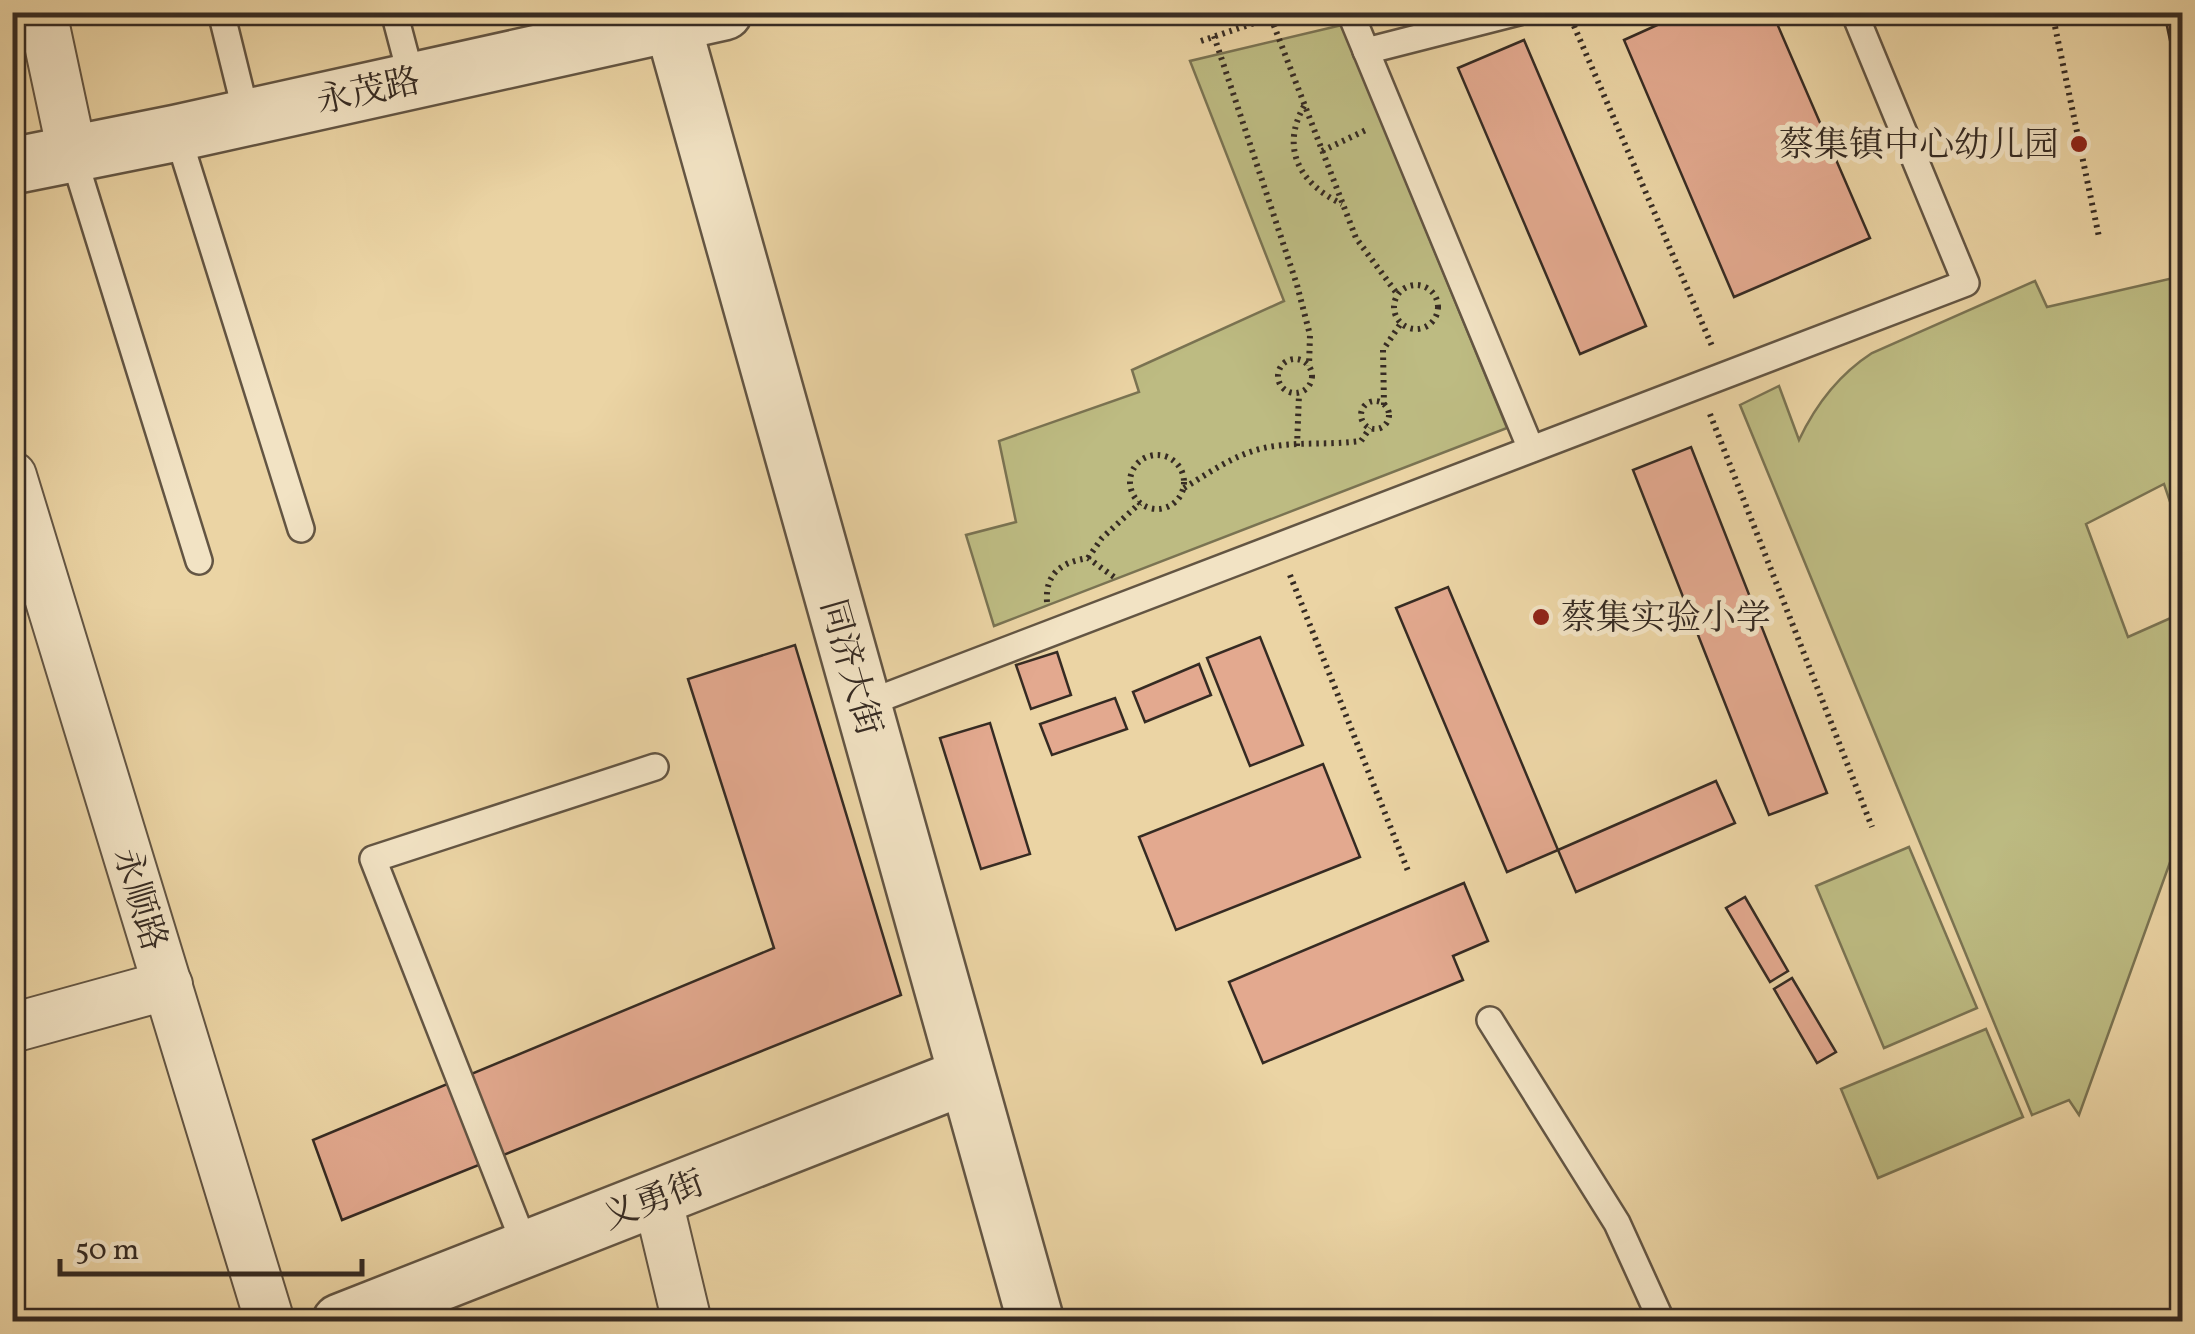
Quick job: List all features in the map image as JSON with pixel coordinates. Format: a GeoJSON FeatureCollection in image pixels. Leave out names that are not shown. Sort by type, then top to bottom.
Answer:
{"type":"FeatureCollection","features":[{"type":"Feature","properties":{"kind":"street"},"geometry":{"type":"LineString","coordinates":[[42,12],[72,152]]}},
{"type":"Feature","properties":{"kind":"street","name":"永茂路"},"geometry":{"type":"LineString","coordinates":[[12,166],[177,133],[670,18],[724,12]]}},
{"type":"Feature","properties":{"kind":"street","name":"同济大街"},"geometry":{"type":"LineString","coordinates":[[670,18],[1036,1322]]}},
{"type":"Feature","properties":{"kind":"street","name":"永顺路"},"geometry":{"type":"LineString","coordinates":[[12,476],[270,1322]]}},
{"type":"Feature","properties":{"kind":"street"},"geometry":{"type":"LineString","coordinates":[[12,1028],[168,986]]}},
{"type":"Feature","properties":{"kind":"street","name":"义勇街"},"geometry":{"type":"LineString","coordinates":[[340,1322],[966,1076]]}},
{"type":"Feature","properties":{"kind":"street"},"geometry":{"type":"LineString","coordinates":[[657,1197],[687,1322]]}},
{"type":"Feature","properties":{"kind":"lane"},"geometry":{"type":"LineString","coordinates":[[221,12],[247,117]]}},
{"type":"Feature","properties":{"kind":"lane"},"geometry":{"type":"LineString","coordinates":[[394,12],[412,80]]}},
{"type":"Feature","properties":{"kind":"lane"},"geometry":{"type":"LineString","coordinates":[[1350,12],[1530,450]]}},
{"type":"Feature","properties":{"kind":"lane"},"geometry":{"type":"LineString","coordinates":[[1366,52],[1519,12]]}},
{"type":"Feature","properties":{"kind":"lane"},"geometry":{"type":"LineString","coordinates":[[863,705],[1966,283],[1854,12]]}},
{"type":"Feature","properties":{"kind":"lane"},"geometry":{"type":"LineString","coordinates":[[177,133],[301,528]]}},
{"type":"Feature","properties":{"kind":"lane"},"geometry":{"type":"LineString","coordinates":[[72,152],[199,561]]}},
{"type":"Feature","properties":{"kind":"lane"},"geometry":{"type":"LineString","coordinates":[[526,1248],[374,859],[654,768]]}},
{"type":"Feature","properties":{"kind":"lane"},"geometry":{"type":"LineString","coordinates":[[1490,1020],[1617,1223],[1662,1322]]}},
{"type":"Feature","properties":{"kind":"path"},"geometry":{"type":"LineString","coordinates":[[1201,41],[1286,12]]}},
{"type":"Feature","properties":{"kind":"path"},"geometry":{"type":"LineString","coordinates":[[1568,12],[1725,374]]}},
{"type":"Feature","properties":{"kind":"path"},"geometry":{"type":"LineString","coordinates":[[2052,12],[2099,237]]}},
{"type":"Feature","properties":{"kind":"path"},"geometry":{"type":"LineString","coordinates":[[1271,18],[1356,238],[1398,295]]}},
{"type":"Feature","properties":{"kind":"path"},"geometry":{"type":"LineString","coordinates":[[1214,36],[1297,284],[1310,335],[1311,383],[1298,394],[1288,393],[1279,385],[1279,368],[1294,359],[1309,366]]}},
{"type":"Feature","properties":{"kind":"path"},"geometry":{"type":"LineString","coordinates":[[1304,104],[1294,123],[1296,161],[1322,194],[1342,204]]}},
{"type":"Feature","properties":{"kind":"path"},"geometry":{"type":"LineString","coordinates":[[1322,151],[1393,118]]}},
{"type":"Feature","properties":{"kind":"path"},"geometry":{"type":"LineString","coordinates":[[1410,286],[1424,287],[1438,305],[1434,319],[1429,325],[1414,329],[1400,323],[1394,307],[1398,295],[1410,286]]}},
{"type":"Feature","properties":{"kind":"path"},"geometry":{"type":"LineString","coordinates":[[1384,404],[1370,402],[1363,408],[1361,418],[1370,428],[1382,428],[1388,421],[1383,350],[1400,323]]}},
{"type":"Feature","properties":{"kind":"path"},"geometry":{"type":"LineString","coordinates":[[1699,385],[1872,828]]}},
{"type":"Feature","properties":{"kind":"path"},"geometry":{"type":"LineString","coordinates":[[1297,446],[1298,394]]}},
{"type":"Feature","properties":{"kind":"path"},"geometry":{"type":"LineString","coordinates":[[1184,488],[1228,461],[1256,450],[1361,441],[1370,428]]}},
{"type":"Feature","properties":{"kind":"path"},"geometry":{"type":"LineString","coordinates":[[1162,456],[1177,464],[1184,480],[1180,497],[1166,508],[1148,508],[1140,503],[1131,488],[1138,464],[1162,456]]}},
{"type":"Feature","properties":{"kind":"path"},"geometry":{"type":"LineString","coordinates":[[1088,558],[1102,538],[1140,503]]}},
{"type":"Feature","properties":{"kind":"path"},"geometry":{"type":"LineString","coordinates":[[1279,546],[1408,871]]}},
{"type":"Feature","properties":{"kind":"shaded area"},"geometry":{"type":"Polygon","coordinates":[[[1342,25],[1507,428],[994,626],[966,535],[1016,522],[999,441],[1139,392],[1132,370],[1284,301],[1190,61],[1342,25]]]}},
{"type":"Feature","properties":{"kind":"shaded area"},"geometry":{"type":"Polygon","coordinates":[[[2182,276],[2182,537],[2164,484],[2086,524],[2128,637],[2182,613],[2182,829],[2079,1115],[2069,1100],[2032,1115],[1740,405],[1779,386],[1799,440],[1829,391],[1872,353],[2035,281],[2047,307],[2182,276]]]}},
{"type":"Feature","properties":{"kind":"shaded area"},"geometry":{"type":"Polygon","coordinates":[[[1909,847],[1977,1008],[1884,1048],[1816,886],[1909,847]]]}},
{"type":"Feature","properties":{"kind":"shaded area"},"geometry":{"type":"Polygon","coordinates":[[[1986,1029],[2023,1117],[1878,1178],[1841,1089],[1986,1029]]]}},
{"type":"Feature","properties":{"kind":"building"},"geometry":{"type":"Polygon","coordinates":[[[1686,12],[1772,12],[1870,238],[1734,297],[1624,40],[1686,12]]]}},
{"type":"Feature","properties":{"kind":"building"},"geometry":{"type":"Polygon","coordinates":[[[2164,12],[2182,12],[2182,97],[2164,12]]]}},
{"type":"Feature","properties":{"kind":"building"},"geometry":{"type":"Polygon","coordinates":[[[1524,40],[1646,326],[1580,354],[1458,68],[1524,40]]]}},
{"type":"Feature","properties":{"kind":"building"},"geometry":{"type":"Polygon","coordinates":[[[1691,447],[1827,793],[1769,815],[1633,470],[1691,447]]]}},
{"type":"Feature","properties":{"kind":"building"},"geometry":{"type":"Polygon","coordinates":[[[1448,587],[1558,850],[1507,872],[1396,608],[1448,587]]]}},
{"type":"Feature","properties":{"kind":"building"},"geometry":{"type":"Polygon","coordinates":[[[1260,637],[1303,745],[1250,766],[1207,658],[1260,637]]]}},
{"type":"Feature","properties":{"kind":"building"},"geometry":{"type":"Polygon","coordinates":[[[795,645],[901,995],[342,1220],[313,1140],[774,948],[688,679],[795,645]]]}},
{"type":"Feature","properties":{"kind":"building"},"geometry":{"type":"Polygon","coordinates":[[[1057,652],[1071,695],[1031,709],[1016,665],[1057,652]]]}},
{"type":"Feature","properties":{"kind":"building"},"geometry":{"type":"Polygon","coordinates":[[[1199,664],[1211,695],[1145,722],[1133,692],[1199,664]]]}},
{"type":"Feature","properties":{"kind":"building"},"geometry":{"type":"Polygon","coordinates":[[[1115,698],[1127,729],[1052,755],[1040,724],[1115,698]]]}},
{"type":"Feature","properties":{"kind":"building"},"geometry":{"type":"Polygon","coordinates":[[[990,723],[1030,854],[981,869],[940,738],[990,723]]]}},
{"type":"Feature","properties":{"kind":"building"},"geometry":{"type":"Polygon","coordinates":[[[1323,764],[1360,857],[1176,930],[1139,837],[1323,764]]]}},
{"type":"Feature","properties":{"kind":"building"},"geometry":{"type":"Polygon","coordinates":[[[1716,781],[1735,823],[1576,892],[1558,850],[1716,781]]]}},
{"type":"Feature","properties":{"kind":"building"},"geometry":{"type":"Polygon","coordinates":[[[1464,883],[1488,941],[1453,956],[1463,980],[1263,1063],[1229,982],[1464,883]]]}},
{"type":"Feature","properties":{"kind":"building"},"geometry":{"type":"Polygon","coordinates":[[[1745,897],[1788,971],[1770,982],[1726,908],[1745,897]]]}},
{"type":"Feature","properties":{"kind":"building"},"geometry":{"type":"Polygon","coordinates":[[[1792,978],[1836,1052],[1817,1063],[1774,989],[1792,978]]]}},
{"type":"Feature","properties":{"kind":"place","name":"蔡集镇中心幼儿园"},"geometry":{"type":"Point","coordinates":[2079,144]}},
{"type":"Feature","properties":{"kind":"place","name":"蔡集实验小学"},"geometry":{"type":"Point","coordinates":[1541,617]}}]}
